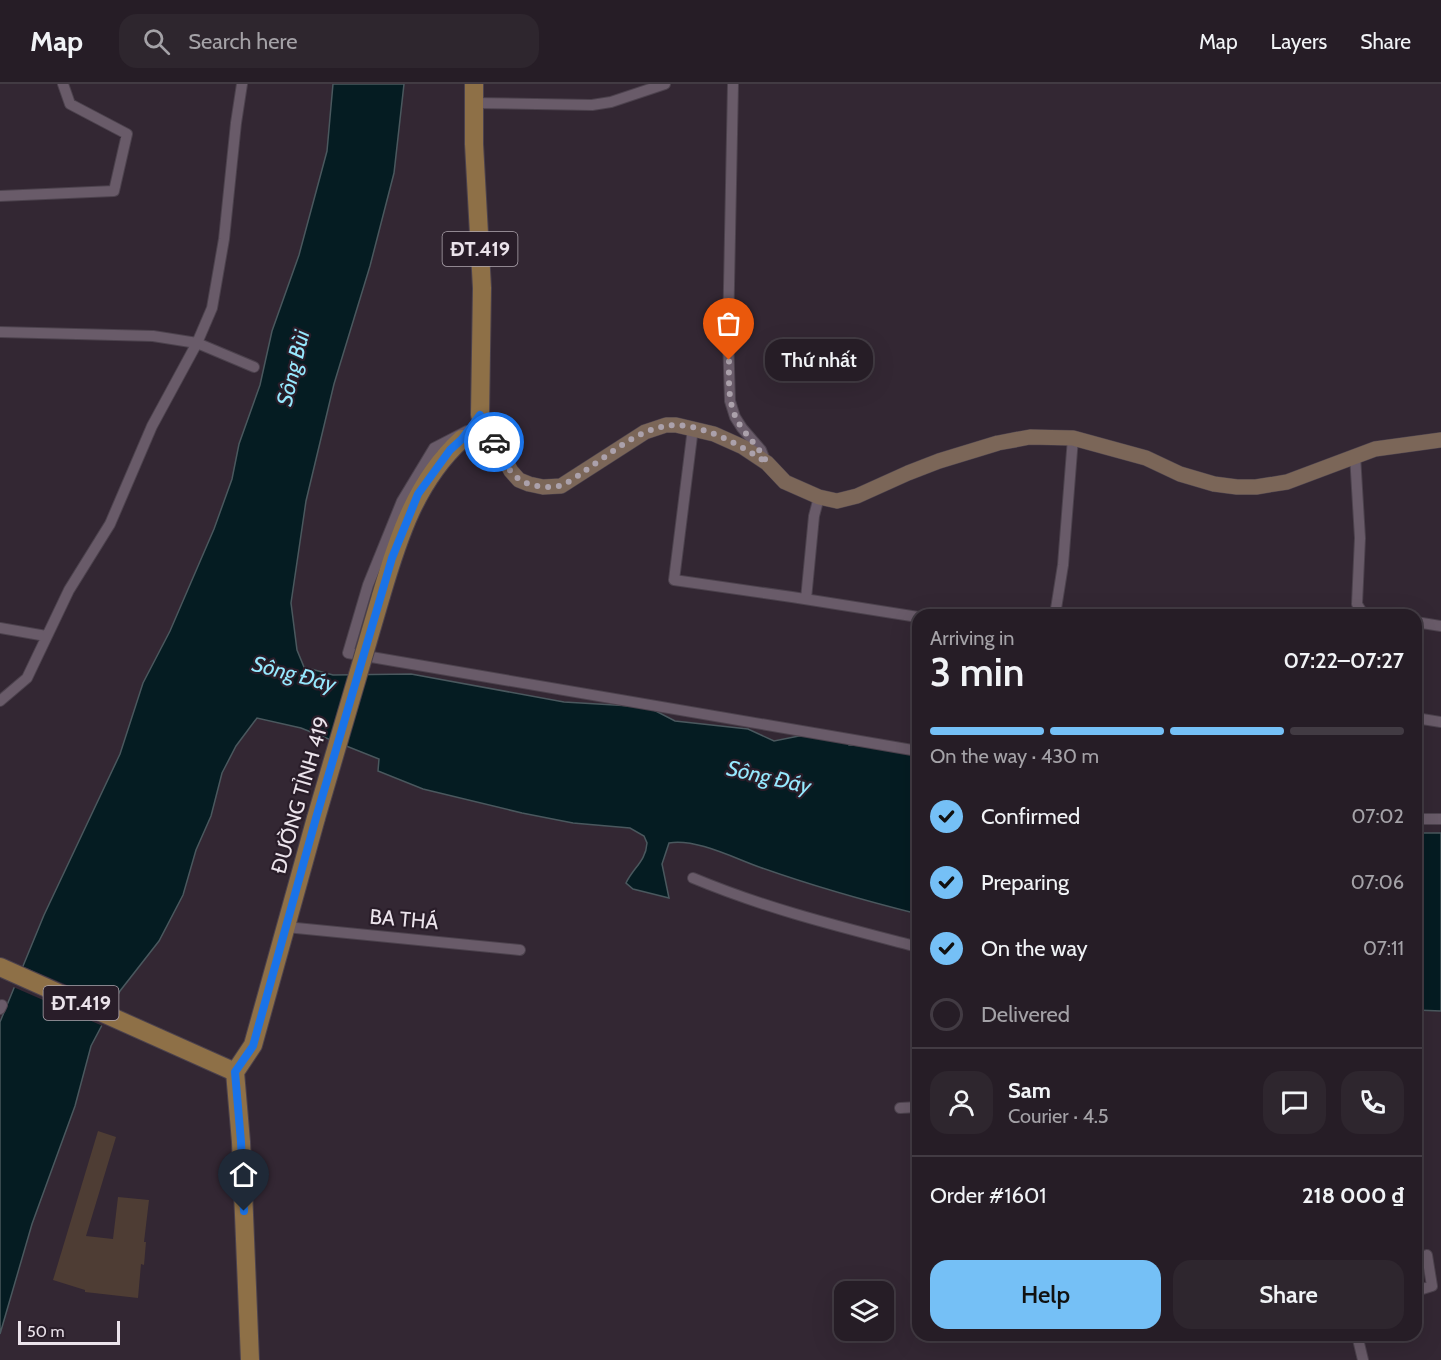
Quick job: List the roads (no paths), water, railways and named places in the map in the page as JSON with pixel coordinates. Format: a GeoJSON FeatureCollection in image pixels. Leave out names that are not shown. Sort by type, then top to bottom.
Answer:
{"type":"FeatureCollection","features":[{"type":"Feature","properties":{"kind":"main road","name":"ĐT.419"},"geometry":{"type":"LineString","coordinates":[[474,84],[482,288],[480,415]]}},
{"type":"Feature","properties":{"kind":"main road","name":"ĐƯỜNG TỈNH 419"},"geometry":{"type":"LineString","coordinates":[[235,1072],[253,1046],[316,818],[392,558],[418,494],[450,450],[464,435]]}},
{"type":"Feature","properties":{"kind":"main road","name":"ĐT.419"},"geometry":{"type":"LineString","coordinates":[[0,967],[235,1072]]}},
{"type":"Feature","properties":{"kind":"main road"},"geometry":{"type":"LineString","coordinates":[[235,1072],[241,1142],[250,1360]]}},
{"type":"Feature","properties":{"kind":"street"},"geometry":{"type":"LineString","coordinates":[[0,196],[114,191],[127,134],[70,104],[63,84]]}},
{"type":"Feature","properties":{"kind":"street"},"geometry":{"type":"LineString","coordinates":[[0,701],[27,678],[69,590],[110,524],[152,426],[197,343],[212,308],[224,239],[242,84]]}},
{"type":"Feature","properties":{"kind":"street"},"geometry":{"type":"LineString","coordinates":[[473,103],[592,105],[611,102],[665,84]]}},
{"type":"Feature","properties":{"kind":"street"},"geometry":{"type":"LineString","coordinates":[[733,84],[728,336],[730,401],[735,417],[761,450],[767,463]]}},
{"type":"Feature","properties":{"kind":"street"},"geometry":{"type":"LineString","coordinates":[[0,332],[153,336],[197,343],[254,368]]}},
{"type":"Feature","properties":{"kind":"street"},"geometry":{"type":"LineString","coordinates":[[912,751],[348,653],[368,585],[402,501],[435,448],[464,435],[480,415],[511,471],[519,480],[529,484],[543,487],[561,486],[645,432],[666,425],[693,428],[737,444],[767,463],[785,482],[819,497],[837,501],[857,496],[908,473],[998,443],[1030,438],[1073,438],[1146,458],[1180,474],[1214,484],[1237,487],[1256,487],[1287,482],[1375,449],[1438,439]]}},
{"type":"Feature","properties":{"kind":"street"},"geometry":{"type":"LineString","coordinates":[[693,428],[674,580],[912,616]]}},
{"type":"Feature","properties":{"kind":"street"},"geometry":{"type":"LineString","coordinates":[[1056,609],[1063,565],[1073,438]]}},
{"type":"Feature","properties":{"kind":"street"},"geometry":{"type":"LineString","coordinates":[[1355,455],[1360,538],[1357,604],[1360,609]]}},
{"type":"Feature","properties":{"kind":"street"},"geometry":{"type":"LineString","coordinates":[[806,599],[814,516],[819,497]]}},
{"type":"Feature","properties":{"kind":"street"},"geometry":{"type":"LineString","coordinates":[[1422,623],[1441,626]]}},
{"type":"Feature","properties":{"kind":"street"},"geometry":{"type":"LineString","coordinates":[[0,628],[46,636]]}},
{"type":"Feature","properties":{"kind":"street"},"geometry":{"type":"LineString","coordinates":[[1422,719],[1441,722]]}},
{"type":"Feature","properties":{"kind":"street"},"geometry":{"type":"LineString","coordinates":[[1422,819],[1441,819]]}},
{"type":"Feature","properties":{"kind":"street"},"geometry":{"type":"LineString","coordinates":[[693,878],[741,898],[912,945]]}},
{"type":"Feature","properties":{"kind":"street","name":"BA THÁ"},"geometry":{"type":"LineString","coordinates":[[286,927],[520,950]]}},
{"type":"Feature","properties":{"kind":"street"},"geometry":{"type":"LineString","coordinates":[[900,1108],[912,1107]]}},
{"type":"Feature","properties":{"kind":"street"},"geometry":{"type":"LineString","coordinates":[[1422,1290],[1432,1286],[1427,1255]]}},
{"type":"Feature","properties":{"kind":"street"},"geometry":{"type":"LineString","coordinates":[[1358,1341],[1363,1360]]}},
{"type":"Feature","properties":{"kind":"water"},"geometry":{"type":"Polygon","coordinates":[[[333,84],[404,84],[394,173],[370,266],[334,384],[306,501],[291,603],[297,650],[304,667],[333,675],[411,674],[564,702],[648,707],[675,721],[748,729],[774,741],[799,736],[824,736],[844,741],[849,745],[912,748],[912,912],[801,881],[703,846],[680,842],[669,843],[662,864],[669,898],[633,889],[626,883],[642,860],[647,843],[644,836],[630,828],[573,823],[423,789],[378,771],[379,759],[301,728],[257,718],[236,746],[222,773],[211,816],[196,850],[183,895],[159,941],[120,991],[91,1046],[75,1106],[32,1224],[0,1334],[0,1022],[44,915],[120,754],[143,683],[170,631],[214,529],[232,479],[239,444],[260,385],[272,331],[299,255],[327,151],[333,84]]]}},
{"type":"Feature","properties":{"kind":"water"},"geometry":{"type":"Polygon","coordinates":[[[1422,833],[1441,833],[1441,1011],[1422,1010],[1422,833]]]}},
{"type":"Feature","properties":{"kind":"place","name":"Thứ nhất"},"geometry":{"type":"Point","coordinates":[729,360]}},
{"type":"Feature","properties":{"kind":"water label","name":"Sông Bùi"},"geometry":{"type":"Point","coordinates":[293,368]}},
{"type":"Feature","properties":{"kind":"water label","name":"Sông Đáy"},"geometry":{"type":"Point","coordinates":[294,674]}},
{"type":"Feature","properties":{"kind":"water label","name":"Sông Đáy"},"geometry":{"type":"Point","coordinates":[769,777]}}]}
